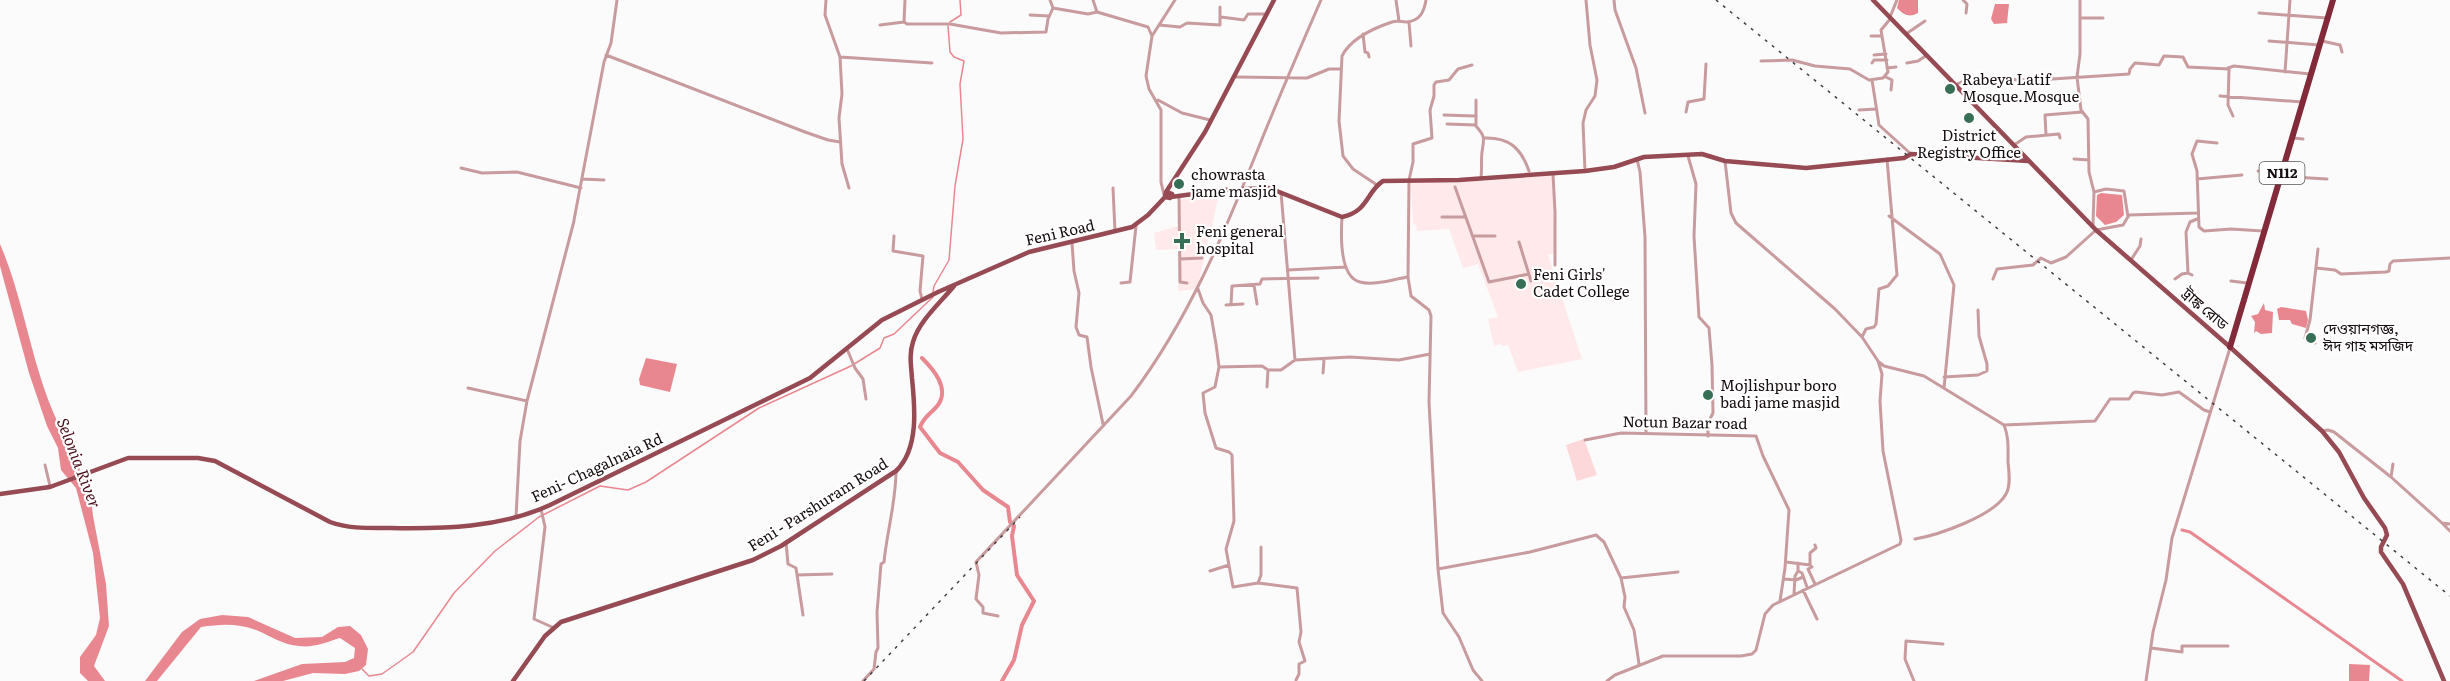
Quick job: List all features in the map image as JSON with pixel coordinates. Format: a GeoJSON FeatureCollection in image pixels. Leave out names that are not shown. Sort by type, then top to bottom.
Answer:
{"type":"FeatureCollection","features":[{"type":"Feature","properties":{"kind":"highway","name":"N112"},"geometry":{"type":"LineString","coordinates":[[2230,346],[2333,0]]}},
{"type":"Feature","properties":{"kind":"main road"},"geometry":{"type":"LineString","coordinates":[[955,285],[1030,251],[1115,231],[1140,222],[1167,195],[1212,120],[1275,0]]}},
{"type":"Feature","properties":{"kind":"main road","name":"Feni Road"},"geometry":{"type":"LineString","coordinates":[[955,285],[1029,252],[1128,229],[1139,223],[1167,195],[1207,132],[1275,0]]}},
{"type":"Feature","properties":{"kind":"main road","name":"ট্রাঙ্ক রোড"},"geometry":{"type":"LineString","coordinates":[[1873,0],[2094,228],[2230,346],[2322,431],[2339,452],[2364,498],[2385,528],[2387,535],[2381,552],[2403,584],[2444,681]]}},
{"type":"Feature","properties":{"kind":"main road"},"geometry":{"type":"LineString","coordinates":[[1167,195],[1179,196],[1269,188],[1342,217],[1360,208],[1377,185],[1383,181],[1481,178],[1586,171],[1614,167],[1651,156],[1705,154],[1725,161],[1821,168],[1887,158],[1904,158],[1911,154],[2029,161]]}},
{"type":"Feature","properties":{"kind":"main road","name":"Feni- Chagalnaia Rd"},"geometry":{"type":"LineString","coordinates":[[0,494],[50,487],[129,458],[198,458],[215,461],[330,522],[344,526],[434,528],[477,525],[516,517],[541,509],[810,378],[882,320],[955,285]]}},
{"type":"Feature","properties":{"kind":"main road","name":"Feni - Parshuram Road"},"geometry":{"type":"LineString","coordinates":[[552,627],[561,622],[753,560],[786,542],[896,471],[903,464],[911,445],[914,403],[910,354],[913,340],[920,326],[955,285]]}},
{"type":"Feature","properties":{"kind":"main road"},"geometry":{"type":"LineString","coordinates":[[513,681],[552,627]]}},
{"type":"Feature","properties":{"kind":"street"},"geometry":{"type":"LineString","coordinates":[[516,517],[520,441],[527,401],[574,220],[606,55],[611,43],[617,0]]}},
{"type":"Feature","properties":{"kind":"street"},"geometry":{"type":"LineString","coordinates":[[826,0],[825,15],[840,57],[842,94],[839,118],[840,142],[842,164],[849,188]]}},
{"type":"Feature","properties":{"kind":"street"},"geometry":{"type":"LineString","coordinates":[[904,22],[905,0]]}},
{"type":"Feature","properties":{"kind":"street"},"geometry":{"type":"LineString","coordinates":[[879,25],[886,22],[904,22],[913,25],[950,24],[1001,33],[1044,33],[1047,30],[1053,8],[1050,0]]}},
{"type":"Feature","properties":{"kind":"street"},"geometry":{"type":"LineString","coordinates":[[1093,0],[1097,12]]}},
{"type":"Feature","properties":{"kind":"street"},"geometry":{"type":"LineString","coordinates":[[1167,195],[1161,182],[1161,110],[1149,89],[1146,76],[1152,36],[1175,0]]}},
{"type":"Feature","properties":{"kind":"street"},"geometry":{"type":"LineString","coordinates":[[998,616],[983,613],[983,607],[976,600],[979,575],[976,562],[1103,424],[1106,424],[1154,366],[1198,289],[1321,0]]}},
{"type":"Feature","properties":{"kind":"street"},"geometry":{"type":"LineString","coordinates":[[1396,0],[1399,21]]}},
{"type":"Feature","properties":{"kind":"street"},"geometry":{"type":"LineString","coordinates":[[1377,185],[1353,169],[1342,156],[1339,121],[1344,51],[1363,34],[1399,21],[1409,22],[1423,14],[1426,0]]}},
{"type":"Feature","properties":{"kind":"street"},"geometry":{"type":"LineString","coordinates":[[1586,0],[1590,45],[1597,80],[1595,96],[1586,110],[1583,123],[1586,171]]}},
{"type":"Feature","properties":{"kind":"street"},"geometry":{"type":"LineString","coordinates":[[1614,0],[1615,10],[1636,68],[1645,113]]}},
{"type":"Feature","properties":{"kind":"street"},"geometry":{"type":"LineString","coordinates":[[1892,90],[1881,27],[1890,17],[1897,0]]}},
{"type":"Feature","properties":{"kind":"street"},"geometry":{"type":"LineString","coordinates":[[1963,0],[1966,4],[1966,13]]}},
{"type":"Feature","properties":{"kind":"street"},"geometry":{"type":"LineString","coordinates":[[2080,0],[2082,18],[2077,77],[2082,112],[2088,119],[2089,160],[2094,192],[2094,228]]}},
{"type":"Feature","properties":{"kind":"street"},"geometry":{"type":"LineString","coordinates":[[2285,72],[2290,0]]}},
{"type":"Feature","properties":{"kind":"street"},"geometry":{"type":"LineString","coordinates":[[1159,25],[1180,27],[1186,23],[1220,25],[1220,7]]}},
{"type":"Feature","properties":{"kind":"street"},"geometry":{"type":"LineString","coordinates":[[1053,8],[1088,14],[1097,12],[1148,27],[1152,36]]}},
{"type":"Feature","properties":{"kind":"street"},"geometry":{"type":"LineString","coordinates":[[1221,18],[1244,20],[1250,13],[1267,14]]}},
{"type":"Feature","properties":{"kind":"street"},"geometry":{"type":"LineString","coordinates":[[2259,13],[2327,18]]}},
{"type":"Feature","properties":{"kind":"street"},"geometry":{"type":"LineString","coordinates":[[1030,15],[1050,16]]}},
{"type":"Feature","properties":{"kind":"street"},"geometry":{"type":"LineString","coordinates":[[2082,18],[2103,18]]}},
{"type":"Feature","properties":{"kind":"street"},"geometry":{"type":"LineString","coordinates":[[1906,34],[1925,21]]}},
{"type":"Feature","properties":{"kind":"street"},"geometry":{"type":"LineString","coordinates":[[1409,22],[1411,46]]}},
{"type":"Feature","properties":{"kind":"street"},"geometry":{"type":"LineString","coordinates":[[1363,34],[1365,52],[1369,57]]}},
{"type":"Feature","properties":{"kind":"street"},"geometry":{"type":"LineString","coordinates":[[1871,36],[1882,36]]}},
{"type":"Feature","properties":{"kind":"street"},"geometry":{"type":"LineString","coordinates":[[2269,41],[2340,45],[2342,52]]}},
{"type":"Feature","properties":{"kind":"street"},"geometry":{"type":"LineString","coordinates":[[1874,55],[1886,54]]}},
{"type":"Feature","properties":{"kind":"street"},"geometry":{"type":"LineString","coordinates":[[606,55],[805,132],[840,142]]}},
{"type":"Feature","properties":{"kind":"street"},"geometry":{"type":"LineString","coordinates":[[1907,63],[1918,61],[1927,55]]}},
{"type":"Feature","properties":{"kind":"street"},"geometry":{"type":"LineString","coordinates":[[1955,85],[1968,79],[2037,80],[2129,74],[2135,63],[2160,65],[2163,57],[2166,56],[2184,58],[2188,67],[2228,68],[2234,66],[2312,74]]}},
{"type":"Feature","properties":{"kind":"street"},"geometry":{"type":"LineString","coordinates":[[840,57],[932,63]]}},
{"type":"Feature","properties":{"kind":"street"},"geometry":{"type":"LineString","coordinates":[[1761,61],[1792,60],[1815,66],[1850,69],[1872,80]]}},
{"type":"Feature","properties":{"kind":"street"},"geometry":{"type":"LineString","coordinates":[[1872,63],[1888,61]]}},
{"type":"Feature","properties":{"kind":"street"},"geometry":{"type":"LineString","coordinates":[[1686,112],[1688,102],[1704,99],[1706,64]]}},
{"type":"Feature","properties":{"kind":"street"},"geometry":{"type":"LineString","coordinates":[[1472,65],[1458,69],[1449,80],[1436,82],[1433,86],[1434,96],[1430,110],[1432,138],[1413,144],[1413,162],[1409,180],[1408,277],[1413,300],[1430,313],[1429,402],[1438,569],[1443,613],[1459,637],[1473,670],[1482,681]]}},
{"type":"Feature","properties":{"kind":"street"},"geometry":{"type":"LineString","coordinates":[[1872,80],[1896,67]]}},
{"type":"Feature","properties":{"kind":"street"},"geometry":{"type":"LineString","coordinates":[[2228,68],[2228,105],[2233,116]]}},
{"type":"Feature","properties":{"kind":"street"},"geometry":{"type":"LineString","coordinates":[[1236,77],[1307,78],[1329,69],[1341,69]]}},
{"type":"Feature","properties":{"kind":"street"},"geometry":{"type":"LineString","coordinates":[[1872,80],[1880,125],[1911,154]]}},
{"type":"Feature","properties":{"kind":"street"},"geometry":{"type":"LineString","coordinates":[[2220,96],[2303,103]]}},
{"type":"Feature","properties":{"kind":"street"},"geometry":{"type":"LineString","coordinates":[[1156,99],[1182,113],[1212,120]]}},
{"type":"Feature","properties":{"kind":"street"},"geometry":{"type":"LineString","coordinates":[[1476,100],[1476,125],[1484,138],[1481,178]]}},
{"type":"Feature","properties":{"kind":"street"},"geometry":{"type":"LineString","coordinates":[[1864,104],[1865,110]]}},
{"type":"Feature","properties":{"kind":"street"},"geometry":{"type":"LineString","coordinates":[[1859,110],[1876,109]]}},
{"type":"Feature","properties":{"kind":"street"},"geometry":{"type":"LineString","coordinates":[[2046,135],[2045,115],[2082,112]]}},
{"type":"Feature","properties":{"kind":"street"},"geometry":{"type":"LineString","coordinates":[[1444,115],[1475,116]]}},
{"type":"Feature","properties":{"kind":"street"},"geometry":{"type":"LineString","coordinates":[[1447,124],[1476,125]]}},
{"type":"Feature","properties":{"kind":"street"},"geometry":{"type":"LineString","coordinates":[[2014,145],[2026,137],[2059,134],[2060,138]]}},
{"type":"Feature","properties":{"kind":"street"},"geometry":{"type":"LineString","coordinates":[[1484,138],[1505,139],[1523,154],[1529,171]]}},
{"type":"Feature","properties":{"kind":"street"},"geometry":{"type":"LineString","coordinates":[[2292,138],[2303,140]]}},
{"type":"Feature","properties":{"kind":"street"},"geometry":{"type":"LineString","coordinates":[[2217,143],[2197,141],[2192,154],[2198,179],[2197,219],[2201,230],[2265,231]]}},
{"type":"Feature","properties":{"kind":"street"},"geometry":{"type":"LineString","coordinates":[[1688,156],[1696,184],[1694,236],[1699,317],[1709,328],[1712,358],[1713,413],[1708,423],[1708,436]]}},
{"type":"Feature","properties":{"kind":"street"},"geometry":{"type":"LineString","coordinates":[[1862,337],[1866,329],[1876,324],[1879,289],[1888,286],[1897,277],[1887,158]]}},
{"type":"Feature","properties":{"kind":"street"},"geometry":{"type":"LineString","coordinates":[[1637,159],[1645,237],[1646,434]]}},
{"type":"Feature","properties":{"kind":"street"},"geometry":{"type":"LineString","coordinates":[[2074,159],[2089,160]]}},
{"type":"Feature","properties":{"kind":"street"},"geometry":{"type":"LineString","coordinates":[[1725,161],[1731,213],[1736,223],[1834,309],[1862,337],[1884,366],[1920,374],[2004,425],[2095,421],[2110,399],[2129,399],[2136,392],[2162,395],[2180,392],[2210,412]]}},
{"type":"Feature","properties":{"kind":"street"},"geometry":{"type":"LineString","coordinates":[[461,168],[482,173],[517,172],[581,188]]}},
{"type":"Feature","properties":{"kind":"street"},"geometry":{"type":"LineString","coordinates":[[2258,171],[2271,170],[2294,177],[2327,179]]}},
{"type":"Feature","properties":{"kind":"street"},"geometry":{"type":"LineString","coordinates":[[1553,174],[1555,266]]}},
{"type":"Feature","properties":{"kind":"street"},"geometry":{"type":"LineString","coordinates":[[2198,179],[2242,175]]}},
{"type":"Feature","properties":{"kind":"street"},"geometry":{"type":"LineString","coordinates":[[582,179],[604,180]]}},
{"type":"Feature","properties":{"kind":"street"},"geometry":{"type":"LineString","coordinates":[[1455,187],[1490,284],[1529,274]]}},
{"type":"Feature","properties":{"kind":"street"},"geometry":{"type":"LineString","coordinates":[[1113,188],[1115,231]]}},
{"type":"Feature","properties":{"kind":"street"},"geometry":{"type":"LineString","coordinates":[[1993,279],[1997,269],[2033,265],[2041,258],[2051,263],[2062,261],[2094,228],[2123,225],[2128,216],[2124,191],[2106,189],[2094,192]]}},
{"type":"Feature","properties":{"kind":"street"},"geometry":{"type":"LineString","coordinates":[[1281,192],[1295,360]]}},
{"type":"Feature","properties":{"kind":"street"},"geometry":{"type":"LineString","coordinates":[[1179,196],[1180,282],[1187,283]]}},
{"type":"Feature","properties":{"kind":"street"},"geometry":{"type":"LineString","coordinates":[[2128,216],[2174,212],[2197,213]]}},
{"type":"Feature","properties":{"kind":"street"},"geometry":{"type":"LineString","coordinates":[[574,220],[577,215]]}},
{"type":"Feature","properties":{"kind":"street"},"geometry":{"type":"LineString","coordinates":[[1342,217],[1341,246],[1350,276],[1362,283],[1408,277]]}},
{"type":"Feature","properties":{"kind":"street"},"geometry":{"type":"LineString","coordinates":[[1442,217],[1464,217]]}},
{"type":"Feature","properties":{"kind":"street"},"geometry":{"type":"LineString","coordinates":[[1891,217],[1940,254],[1954,285],[1944,388]]}},
{"type":"Feature","properties":{"kind":"street"},"geometry":{"type":"LineString","coordinates":[[2175,279],[2182,274],[2190,274],[2186,232],[2190,222],[2197,219]]}},
{"type":"Feature","properties":{"kind":"street"},"geometry":{"type":"LineString","coordinates":[[1121,283],[1130,282],[1134,228],[1139,223]]}},
{"type":"Feature","properties":{"kind":"street"},"geometry":{"type":"LineString","coordinates":[[894,236],[893,251],[923,256],[920,291],[922,301]]}},
{"type":"Feature","properties":{"kind":"street"},"geometry":{"type":"LineString","coordinates":[[1474,236],[1495,236]]}},
{"type":"Feature","properties":{"kind":"street"},"geometry":{"type":"LineString","coordinates":[[2131,260],[2140,246],[2140,239]]}},
{"type":"Feature","properties":{"kind":"street"},"geometry":{"type":"LineString","coordinates":[[1519,242],[1531,281]]}},
{"type":"Feature","properties":{"kind":"street"},"geometry":{"type":"LineString","coordinates":[[1072,243],[1079,299],[1076,327],[1079,335],[1088,337],[1091,367],[1103,424]]}},
{"type":"Feature","properties":{"kind":"street"},"geometry":{"type":"LineString","coordinates":[[2315,343],[2305,338],[2310,320],[2318,249]]}},
{"type":"Feature","properties":{"kind":"street"},"geometry":{"type":"LineString","coordinates":[[1180,259],[1202,258]]}},
{"type":"Feature","properties":{"kind":"street"},"geometry":{"type":"LineString","coordinates":[[2316,268],[2335,270],[2341,274],[2386,272],[2389,271],[2393,261],[2450,258]]}},
{"type":"Feature","properties":{"kind":"street"},"geometry":{"type":"LineString","coordinates":[[1288,270],[1346,267]]}},
{"type":"Feature","properties":{"kind":"street"},"geometry":{"type":"LineString","coordinates":[[1231,305],[1231,286],[1260,284],[1262,279],[1318,278]]}},
{"type":"Feature","properties":{"kind":"street"},"geometry":{"type":"LineString","coordinates":[[2231,281],[2249,283]]}},
{"type":"Feature","properties":{"kind":"street"},"geometry":{"type":"LineString","coordinates":[[1254,285],[1257,304]]}},
{"type":"Feature","properties":{"kind":"street"},"geometry":{"type":"LineString","coordinates":[[1198,289],[1211,315],[1219,367],[1215,387],[1204,391],[1203,394],[1205,413],[1216,448],[1232,455],[1234,521],[1226,549],[1233,587],[1258,583],[1296,588],[1300,618],[1300,643],[1305,661],[1299,664],[1299,674],[1296,680]]}},
{"type":"Feature","properties":{"kind":"street"},"geometry":{"type":"LineString","coordinates":[[1226,305],[1243,304]]}},
{"type":"Feature","properties":{"kind":"street"},"geometry":{"type":"LineString","coordinates":[[1944,377],[1978,375],[1987,371],[1979,336],[1978,310]]}},
{"type":"Feature","properties":{"kind":"street"},"geometry":{"type":"LineString","coordinates":[[2146,681],[2172,538],[2230,346]]}},
{"type":"Feature","properties":{"kind":"street"},"geometry":{"type":"LineString","coordinates":[[846,348],[863,379],[866,399]]}},
{"type":"Feature","properties":{"kind":"street"},"geometry":{"type":"LineString","coordinates":[[1219,367],[1262,366],[1268,370],[1283,370],[1295,360],[1350,357],[1399,360],[1430,354]]}},
{"type":"Feature","properties":{"kind":"street"},"geometry":{"type":"LineString","coordinates":[[1323,373],[1324,360]]}},
{"type":"Feature","properties":{"kind":"street"},"geometry":{"type":"LineString","coordinates":[[1607,681],[1615,675],[1654,658],[1723,657],[1752,654],[1756,650],[1765,614],[1780,601],[1900,544],[1883,451],[1880,401],[1882,379],[1878,361]]}},
{"type":"Feature","properties":{"kind":"street"},"geometry":{"type":"LineString","coordinates":[[1267,387],[1268,370]]}},
{"type":"Feature","properties":{"kind":"street"},"geometry":{"type":"LineString","coordinates":[[468,388],[527,401]]}},
{"type":"Feature","properties":{"kind":"street"},"geometry":{"type":"LineString","coordinates":[[1915,539],[1949,530],[1969,521],[2004,497],[2008,490],[2009,476],[2008,441],[2004,425]]}},
{"type":"Feature","properties":{"kind":"street"},"geometry":{"type":"LineString","coordinates":[[2322,431],[2331,430],[2391,477],[2450,531]]}},
{"type":"Feature","properties":{"kind":"street","name":"Notun Bazar road"},"geometry":{"type":"LineString","coordinates":[[1585,440],[1612,434],[1757,436],[1763,456],[1787,502],[1789,518],[1786,562],[1780,601]]}},
{"type":"Feature","properties":{"kind":"street"},"geometry":{"type":"LineString","coordinates":[[2391,477],[2393,464]]}},
{"type":"Feature","properties":{"kind":"street"},"geometry":{"type":"LineString","coordinates":[[45,465],[50,487]]}},
{"type":"Feature","properties":{"kind":"street"},"geometry":{"type":"LineString","coordinates":[[863,681],[874,669],[878,648],[877,612],[881,564],[884,562],[885,543],[894,509],[896,471]]}},
{"type":"Feature","properties":{"kind":"street"},"geometry":{"type":"LineString","coordinates":[[541,509],[544,527],[534,619],[552,627]]}},
{"type":"Feature","properties":{"kind":"street"},"geometry":{"type":"LineString","coordinates":[[2442,523],[2450,524]]}},
{"type":"Feature","properties":{"kind":"street"},"geometry":{"type":"LineString","coordinates":[[1438,569],[1530,552],[1594,535],[1604,542],[1621,578],[1625,597],[1623,602],[1634,630],[1639,664]]}},
{"type":"Feature","properties":{"kind":"street"},"geometry":{"type":"LineString","coordinates":[[786,542],[788,564],[796,568],[803,615]]}},
{"type":"Feature","properties":{"kind":"street"},"geometry":{"type":"LineString","coordinates":[[1815,545],[1816,548],[1810,553],[1812,567],[1808,569],[1815,584]]}},
{"type":"Feature","properties":{"kind":"street"},"geometry":{"type":"LineString","coordinates":[[1258,583],[1261,575],[1261,547]]}},
{"type":"Feature","properties":{"kind":"street"},"geometry":{"type":"LineString","coordinates":[[1786,562],[1810,565]]}},
{"type":"Feature","properties":{"kind":"street"},"geometry":{"type":"LineString","coordinates":[[1794,594],[1798,563]]}},
{"type":"Feature","properties":{"kind":"street"},"geometry":{"type":"LineString","coordinates":[[1209,571],[1229,565]]}},
{"type":"Feature","properties":{"kind":"street"},"geometry":{"type":"LineString","coordinates":[[1798,571],[1802,572],[1807,587]]}},
{"type":"Feature","properties":{"kind":"street"},"geometry":{"type":"LineString","coordinates":[[1621,578],[1678,572]]}},
{"type":"Feature","properties":{"kind":"street"},"geometry":{"type":"LineString","coordinates":[[797,576],[832,574]]}},
{"type":"Feature","properties":{"kind":"street"},"geometry":{"type":"LineString","coordinates":[[1784,579],[1795,580],[1803,577]]}},
{"type":"Feature","properties":{"kind":"street"},"geometry":{"type":"LineString","coordinates":[[1803,590],[1817,619]]}},
{"type":"Feature","properties":{"kind":"street"},"geometry":{"type":"LineString","coordinates":[[1914,681],[1905,659],[1906,641],[1943,644]]}},
{"type":"Feature","properties":{"kind":"street"},"geometry":{"type":"LineString","coordinates":[[2151,648],[2182,652],[2182,646],[2228,646]]}},
{"type":"Feature","properties":{"kind":"shaded area","name":"Feni Girls' Cadet College"},"geometry":{"type":"Polygon","coordinates":[[[1552,175],[1555,253],[1548,255],[1582,359],[1518,372],[1508,345],[1494,346],[1488,319],[1498,317],[1478,264],[1463,268],[1449,229],[1417,231],[1416,225],[1413,224],[1411,182],[1480,181],[1552,175]]]}},
{"type":"Feature","properties":{"kind":"shaded area","name":"Feni general hospital"},"geometry":{"type":"Polygon","coordinates":[[[1219,195],[1197,289],[1178,291],[1178,249],[1156,250],[1154,233],[1178,226],[1178,200],[1219,195]]]}},
{"type":"Feature","properties":{"kind":"shaded area"},"geometry":{"type":"Polygon","coordinates":[[[1584,439],[1597,475],[1577,481],[1566,445],[1584,439]]]}},
{"type":"Feature","properties":{"kind":"water"},"geometry":{"type":"Polygon","coordinates":[[[1899,0],[1918,0],[1918,13],[1907,15],[1902,12],[1897,8],[1899,0]]]}},
{"type":"Feature","properties":{"kind":"water"},"geometry":{"type":"Polygon","coordinates":[[[1995,4],[2009,4],[2007,23],[1994,24],[1991,19],[1995,4]]]}},
{"type":"Feature","properties":{"kind":"water"},"geometry":{"type":"Polygon","coordinates":[[[2101,193],[2122,195],[2124,215],[2116,222],[2105,225],[2096,216],[2097,195],[2101,193]]]}},
{"type":"Feature","properties":{"kind":"water","name":"Selonia River"},"geometry":{"type":"Polygon","coordinates":[[[0,244],[19,299],[42,383],[65,436],[81,461],[79,473],[87,480],[106,584],[109,626],[94,666],[105,681],[88,681],[80,673],[80,657],[96,635],[100,618],[93,553],[76,488],[61,470],[58,448],[47,426],[29,373],[0,266],[0,244]]]}},
{"type":"Feature","properties":{"kind":"water"},"geometry":{"type":"Polygon","coordinates":[[[2264,303],[2265,310],[2273,312],[2272,333],[2261,334],[2256,331],[2254,333],[2255,322],[2251,316],[2258,314],[2264,303]]]}},
{"type":"Feature","properties":{"kind":"water"},"geometry":{"type":"Polygon","coordinates":[[[2281,307],[2306,311],[2308,320],[2306,328],[2292,324],[2290,320],[2279,320],[2277,309],[2281,307]]]}},
{"type":"Feature","properties":{"kind":"water"},"geometry":{"type":"Polygon","coordinates":[[[646,358],[677,364],[670,392],[640,385],[639,379],[646,358]]]}},
{"type":"Feature","properties":{"kind":"water"},"geometry":{"type":"Polygon","coordinates":[[[222,615],[248,617],[295,638],[322,637],[338,627],[350,626],[361,635],[368,649],[366,665],[359,671],[345,674],[313,673],[283,681],[254,681],[302,664],[345,662],[354,658],[355,648],[340,638],[315,645],[299,646],[282,642],[249,628],[236,625],[215,625],[201,627],[157,681],[145,681],[182,632],[200,619],[222,615]]]}},
{"type":"Feature","properties":{"kind":"water"},"geometry":{"type":"Polygon","coordinates":[[[2349,664],[2370,665],[2369,681],[2349,681],[2349,664]]]}},
{"type":"Feature","properties":{"kind":"waterway"},"geometry":{"type":"LineString","coordinates":[[950,22],[961,15],[960,0]]}},
{"type":"Feature","properties":{"kind":"waterway"},"geometry":{"type":"LineString","coordinates":[[933,292],[949,260],[955,186],[963,139],[960,84],[964,61],[954,57],[950,52],[948,26]]}},
{"type":"Feature","properties":{"kind":"waterway"},"geometry":{"type":"LineString","coordinates":[[362,669],[369,676],[382,674],[413,652],[454,593],[495,551],[539,517],[600,486],[628,490],[646,482],[759,408],[851,366],[880,348],[884,338],[894,334],[933,297]]}},
{"type":"Feature","properties":{"kind":"waterway"},"geometry":{"type":"LineString","coordinates":[[922,358],[939,379],[942,392],[938,405],[920,427],[940,453],[958,462],[983,490],[1008,507],[1010,522],[1014,526],[1012,536],[1017,575],[1034,601],[1022,625],[1014,660],[1002,681]]}},
{"type":"Feature","properties":{"kind":"waterway"},"geometry":{"type":"LineString","coordinates":[[2182,530],[2190,532],[2402,681]]}},
{"type":"Feature","properties":{"kind":"railway"},"geometry":{"type":"LineString","coordinates":[[1716,0],[2450,596]]}},
{"type":"Feature","properties":{"kind":"railway"},"geometry":{"type":"LineString","coordinates":[[864,681],[1020,517]]}},
{"type":"Feature","properties":{"kind":"place","name":"Rabeya Latif Mosque.Mosque"},"geometry":{"type":"Point","coordinates":[1950,89]}},
{"type":"Feature","properties":{"kind":"place","name":"District Registry Office"},"geometry":{"type":"Point","coordinates":[1969,118]}},
{"type":"Feature","properties":{"kind":"place","name":"chowrasta jame masjid"},"geometry":{"type":"Point","coordinates":[1179,184]}},
{"type":"Feature","properties":{"kind":"place","name":"Feni general hospital"},"geometry":{"type":"Point","coordinates":[1182,241]}},
{"type":"Feature","properties":{"kind":"place","name":"Feni Girls' Cadet College"},"geometry":{"type":"Point","coordinates":[1521,284]}},
{"type":"Feature","properties":{"kind":"place","name":"দেওয়ানগজ্ঞ, ঈদ গাহ মসজিদ"},"geometry":{"type":"Point","coordinates":[2311,338]}},
{"type":"Feature","properties":{"kind":"place","name":"Mojlishpur boro badi jame masjid"},"geometry":{"type":"Point","coordinates":[1708,395]}}]}
